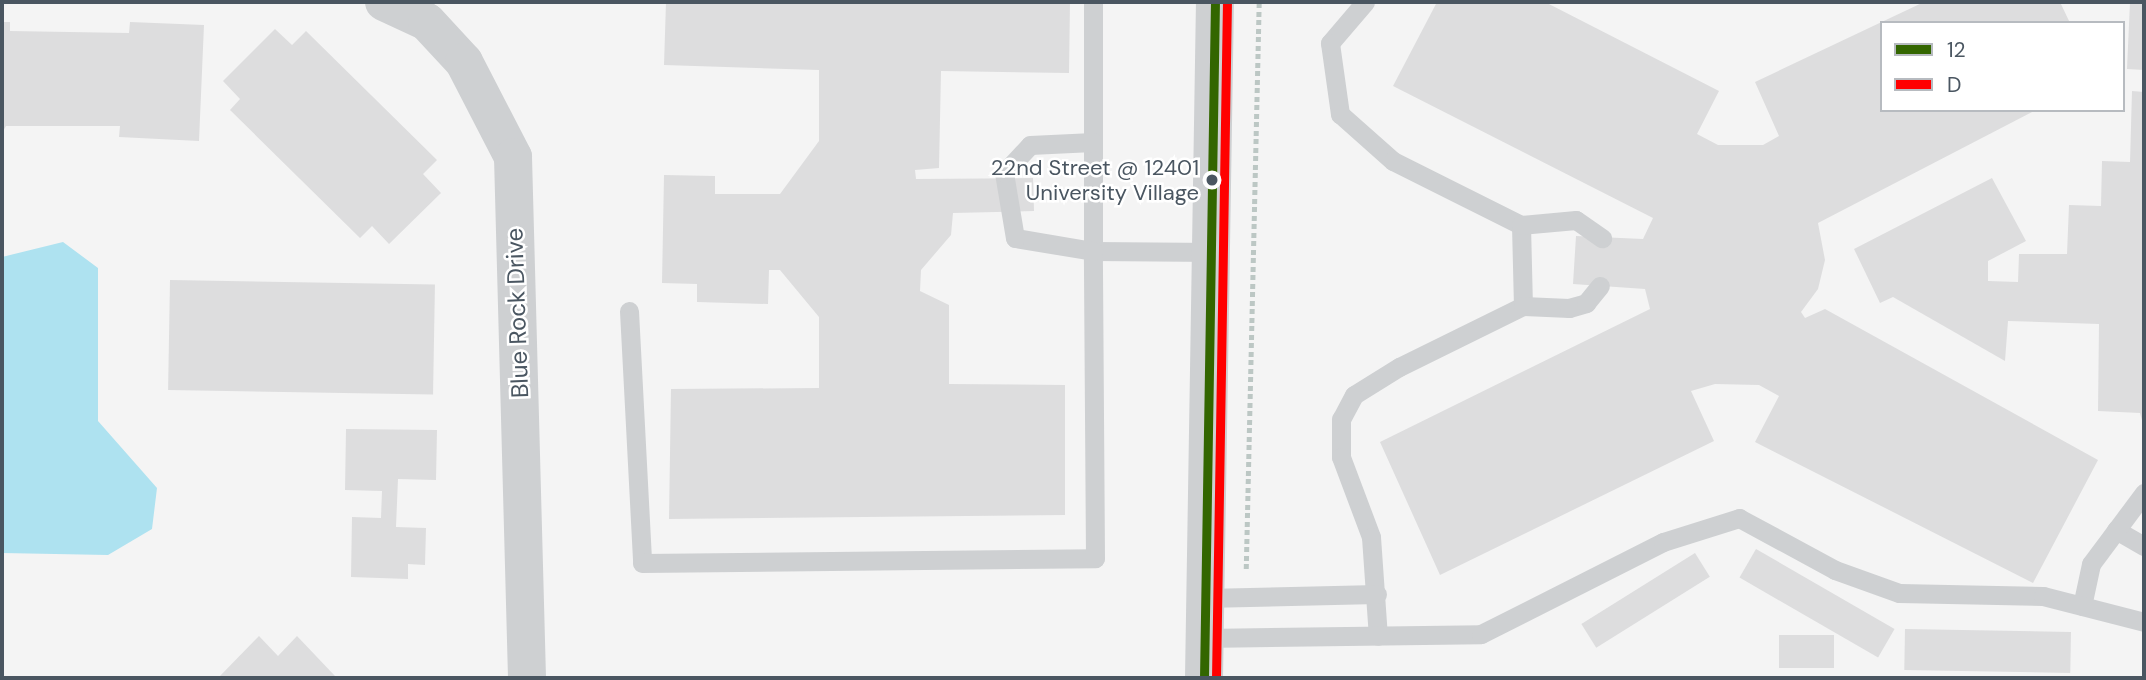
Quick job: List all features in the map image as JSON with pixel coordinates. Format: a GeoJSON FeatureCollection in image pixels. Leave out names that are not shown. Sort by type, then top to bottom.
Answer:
{"type":"FeatureCollection","features":[{"type":"Feature","properties":{"kind":"street","name":"Blue Rock Drive"},"geometry":{"type":"LineString","coordinates":[[384,2],[428,22],[464,62],[513,157],[527,678]]}},
{"type":"Feature","properties":{"kind":"street"},"geometry":{"type":"LineString","coordinates":[[1204,678],[1215,252],[1215,2]]}},
{"type":"Feature","properties":{"kind":"lane"},"geometry":{"type":"LineString","coordinates":[[629,311],[642,562],[1095,558],[1093,2]]}},
{"type":"Feature","properties":{"kind":"lane"},"geometry":{"type":"LineString","coordinates":[[1364,2],[1330,43],[1340,114],[1393,161],[1521,225],[1576,220],[1602,238]]}},
{"type":"Feature","properties":{"kind":"lane"},"geometry":{"type":"LineString","coordinates":[[1093,142],[1030,145],[1004,173],[1015,238],[1093,251],[1215,252]]}},
{"type":"Feature","properties":{"kind":"lane"},"geometry":{"type":"LineString","coordinates":[[1521,225],[1523,306]]}},
{"type":"Feature","properties":{"kind":"lane"},"geometry":{"type":"LineString","coordinates":[[1378,636],[1371,537],[1341,457],[1348,403],[1399,367],[1523,306],[1569,308],[1586,303],[1600,286]]}},
{"type":"Feature","properties":{"kind":"lane"},"geometry":{"type":"LineString","coordinates":[[2082,606],[2084,578],[2144,493]]}},
{"type":"Feature","properties":{"kind":"lane"},"geometry":{"type":"LineString","coordinates":[[1204,638],[1481,634],[1663,542],[1739,518],[1835,570],[1899,593],[2043,596],[2144,622]]}},
{"type":"Feature","properties":{"kind":"lane"},"geometry":{"type":"LineString","coordinates":[[2116,530],[2144,546]]}},
{"type":"Feature","properties":{"kind":"lane"},"geometry":{"type":"LineString","coordinates":[[1205,598],[1377,594]]}},
{"type":"Feature","properties":{"kind":"path"},"geometry":{"type":"LineString","coordinates":[[1246,598],[1259,2]]}},
{"type":"Feature","properties":{"kind":"water"},"geometry":{"type":"Polygon","coordinates":[[[63,242],[98,268],[98,421],[157,488],[152,529],[108,555],[2,553],[2,257],[63,242]]]}},
{"type":"Feature","properties":{"kind":"building"},"geometry":{"type":"Polygon","coordinates":[[[666,2],[1070,2],[1069,73],[941,71],[939,168],[915,170],[916,179],[1033,178],[1034,211],[953,213],[951,235],[921,270],[920,291],[949,305],[949,384],[1065,385],[1065,515],[669,519],[671,389],[819,388],[819,317],[780,270],[769,270],[768,304],[697,302],[697,284],[662,283],[664,175],[715,176],[715,194],[780,194],[819,141],[819,70],[664,65],[666,2]]]}},
{"type":"Feature","properties":{"kind":"building"},"geometry":{"type":"Polygon","coordinates":[[[1437,2],[1545,2],[1719,91],[1697,134],[1718,145],[1763,145],[1779,136],[1755,82],[1880,23],[1880,112],[2032,112],[1818,223],[1825,260],[1818,289],[1801,312],[1805,318],[1825,309],[2098,460],[2033,583],[1755,442],[1779,396],[1759,385],[1715,384],[1691,391],[1714,441],[1440,575],[1380,442],[1650,309],[1645,289],[1573,284],[1576,236],[1643,239],[1653,218],[1393,86],[1437,2]]]}},
{"type":"Feature","properties":{"kind":"building"},"geometry":{"type":"Polygon","coordinates":[[[1924,2],[2060,2],[2069,21],[1884,21],[1924,2]]]}},
{"type":"Feature","properties":{"kind":"building"},"geometry":{"type":"Polygon","coordinates":[[[2130,2],[2144,2],[2144,70],[2127,69],[2130,2]]]}},
{"type":"Feature","properties":{"kind":"building"},"geometry":{"type":"Polygon","coordinates":[[[2,22],[10,22],[10,31],[129,33],[130,22],[204,25],[199,141],[119,137],[120,126],[6,126],[2,133],[2,22]]]}},
{"type":"Feature","properties":{"kind":"building"},"geometry":{"type":"Polygon","coordinates":[[[275,29],[292,45],[306,31],[437,160],[423,174],[441,193],[389,244],[372,226],[360,238],[230,110],[240,99],[223,81],[275,29]]]}},
{"type":"Feature","properties":{"kind":"building"},"geometry":{"type":"Polygon","coordinates":[[[2132,91],[2144,92],[2144,428],[2140,413],[2098,411],[2099,324],[2008,321],[2005,361],[1893,297],[1880,303],[1854,249],[1992,178],[2026,241],[1988,261],[1988,281],[2018,282],[2019,254],[2067,254],[2069,205],[2101,206],[2102,161],[2130,162],[2132,91]]]}},
{"type":"Feature","properties":{"kind":"building"},"geometry":{"type":"Polygon","coordinates":[[[170,280],[435,285],[433,395],[168,390],[170,280]]]}},
{"type":"Feature","properties":{"kind":"building"},"geometry":{"type":"Polygon","coordinates":[[[346,429],[437,430],[436,480],[398,479],[396,527],[426,528],[425,565],[408,564],[408,579],[351,577],[352,517],[381,518],[382,491],[345,490],[346,429]]]}},
{"type":"Feature","properties":{"kind":"building"},"geometry":{"type":"Polygon","coordinates":[[[1756,549],[1895,629],[1878,658],[1740,578],[1756,549]]]}},
{"type":"Feature","properties":{"kind":"building"},"geometry":{"type":"Polygon","coordinates":[[[1695,553],[1710,577],[1596,648],[1581,624],[1695,553]]]}},
{"type":"Feature","properties":{"kind":"building"},"geometry":{"type":"Polygon","coordinates":[[[1905,629],[2071,632],[2070,673],[1904,670],[1905,629]]]}},
{"type":"Feature","properties":{"kind":"building"},"geometry":{"type":"Polygon","coordinates":[[[1779,635],[1834,635],[1834,668],[1779,668],[1779,635]]]}},
{"type":"Feature","properties":{"kind":"building"},"geometry":{"type":"Polygon","coordinates":[[[259,636],[278,656],[297,636],[335,676],[218,678],[259,636]]]}},
{"type":"Feature","properties":{"kind":"transit line","name":"12"},"geometry":{"type":"LineString","coordinates":[[1204,678],[1215,2]]}},
{"type":"Feature","properties":{"kind":"transit line","name":"D"},"geometry":{"type":"LineString","coordinates":[[1216,678],[1227,2]]}},
{"type":"Feature","properties":{"kind":"place","name":"22nd Street @ 12401 University Village"},"geometry":{"type":"Point","coordinates":[1212,180]}}]}
